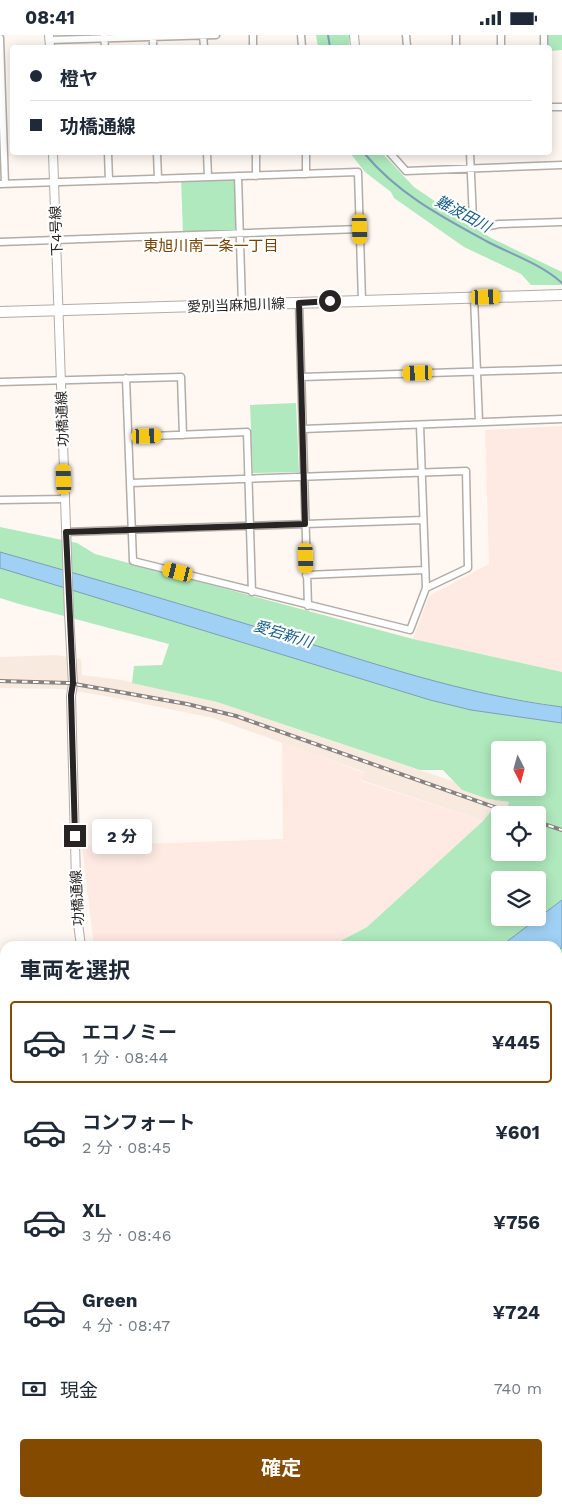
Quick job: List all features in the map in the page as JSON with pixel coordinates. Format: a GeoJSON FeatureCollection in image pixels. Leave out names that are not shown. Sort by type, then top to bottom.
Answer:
{"type":"FeatureCollection","features":[{"type":"Feature","properties":{"kind":"main road","name":"愛別当麻旭川線"},"geometry":{"type":"LineString","coordinates":[[0,312],[562,295]]}},
{"type":"Feature","properties":{"kind":"street"},"geometry":{"type":"LineString","coordinates":[[50,41],[104,37],[216,35]]}},
{"type":"Feature","properties":{"kind":"street"},"geometry":{"type":"LineString","coordinates":[[0,38],[3,184],[358,172],[362,301]]}},
{"type":"Feature","properties":{"kind":"street","name":"下4号線"},"geometry":{"type":"LineString","coordinates":[[53,155],[58,310]]}},
{"type":"Feature","properties":{"kind":"street"},"geometry":{"type":"LineString","coordinates":[[108,155],[109,180]]}},
{"type":"Feature","properties":{"kind":"street"},"geometry":{"type":"LineString","coordinates":[[157,155],[158,179]]}},
{"type":"Feature","properties":{"kind":"street"},"geometry":{"type":"LineString","coordinates":[[208,155],[208,177]]}},
{"type":"Feature","properties":{"kind":"street"},"geometry":{"type":"LineString","coordinates":[[256,155],[256,175]]}},
{"type":"Feature","properties":{"kind":"street"},"geometry":{"type":"LineString","coordinates":[[306,155],[306,174]]}},
{"type":"Feature","properties":{"kind":"street"},"geometry":{"type":"LineString","coordinates":[[392,155],[406,171],[562,165]]}},
{"type":"Feature","properties":{"kind":"street"},"geometry":{"type":"LineString","coordinates":[[470,155],[473,219],[485,227],[499,224],[562,222]]}},
{"type":"Feature","properties":{"kind":"street"},"geometry":{"type":"LineString","coordinates":[[238,176],[242,305]]}},
{"type":"Feature","properties":{"kind":"street"},"geometry":{"type":"LineString","coordinates":[[0,242],[360,229]]}},
{"type":"Feature","properties":{"kind":"street"},"geometry":{"type":"LineString","coordinates":[[474,297],[479,423]]}},
{"type":"Feature","properties":{"kind":"street"},"geometry":{"type":"LineString","coordinates":[[299,303],[308,606]]}},
{"type":"Feature","properties":{"kind":"street","name":"功橋通線"},"geometry":{"type":"LineString","coordinates":[[58,310],[68,604],[73,683],[71,695],[77,917],[80,941]]}},
{"type":"Feature","properties":{"kind":"street"},"geometry":{"type":"LineString","coordinates":[[301,377],[562,369]]}},
{"type":"Feature","properties":{"kind":"street"},"geometry":{"type":"LineString","coordinates":[[0,381],[181,377],[183,435]]}},
{"type":"Feature","properties":{"kind":"street"},"geometry":{"type":"LineString","coordinates":[[126,378],[134,561],[410,631],[426,589],[420,425]]}},
{"type":"Feature","properties":{"kind":"street"},"geometry":{"type":"LineString","coordinates":[[303,429],[562,419]]}},
{"type":"Feature","properties":{"kind":"street"},"geometry":{"type":"LineString","coordinates":[[129,437],[246,432],[252,592]]}},
{"type":"Feature","properties":{"kind":"street"},"geometry":{"type":"LineString","coordinates":[[131,483],[466,471],[468,568],[426,589]]}},
{"type":"Feature","properties":{"kind":"street"},"geometry":{"type":"LineString","coordinates":[[0,500],[65,499]]}},
{"type":"Feature","properties":{"kind":"street"},"geometry":{"type":"LineString","coordinates":[[66,532],[423,520]]}},
{"type":"Feature","properties":{"kind":"street"},"geometry":{"type":"LineString","coordinates":[[306,575],[425,570]]}},
{"type":"Feature","properties":{"kind":"shaded area"},"geometry":{"type":"Polygon","coordinates":[[[562,426],[562,672],[413,639],[429,596],[489,564],[485,430],[562,426]]]}},
{"type":"Feature","properties":{"kind":"shaded area"},"geometry":{"type":"Polygon","coordinates":[[[56,655],[81,659],[82,675],[122,680],[217,702],[455,782],[462,790],[488,799],[509,802],[508,806],[491,806],[491,811],[483,821],[361,780],[364,772],[213,718],[62,689],[0,688],[0,657],[56,655]]]}},
{"type":"Feature","properties":{"kind":"shaded area"},"geometry":{"type":"Polygon","coordinates":[[[282,742],[364,773],[361,781],[483,821],[367,927],[340,941],[93,941],[82,846],[283,839],[282,742]]]}},
{"type":"Feature","properties":{"kind":"green space"},"geometry":{"type":"Polygon","coordinates":[[[316,35],[349,35],[349,45],[318,45],[316,35]]]}},
{"type":"Feature","properties":{"kind":"green space"},"geometry":{"type":"Polygon","coordinates":[[[544,35],[562,35],[562,50],[552,51],[552,45],[544,45],[544,35]]]}},
{"type":"Feature","properties":{"kind":"green space"},"geometry":{"type":"Polygon","coordinates":[[[352,155],[384,155],[414,187],[467,223],[491,238],[562,272],[562,285],[531,285],[521,274],[464,247],[394,198],[391,192],[365,172],[352,155]]]}},
{"type":"Feature","properties":{"kind":"green space"},"geometry":{"type":"Polygon","coordinates":[[[238,176],[240,234],[183,236],[181,178],[238,176]]]}},
{"type":"Feature","properties":{"kind":"green space"},"geometry":{"type":"Polygon","coordinates":[[[296,403],[299,472],[253,473],[250,405],[296,403]]]}},
{"type":"Feature","properties":{"kind":"green space"},"geometry":{"type":"Polygon","coordinates":[[[0,527],[77,543],[95,554],[413,639],[562,672],[562,707],[483,694],[436,683],[181,604],[72,573],[73,590],[430,700],[471,710],[562,723],[562,900],[546,912],[546,871],[491,871],[491,926],[528,926],[508,941],[340,941],[367,927],[483,821],[491,811],[491,861],[546,861],[546,806],[508,806],[509,802],[488,799],[462,790],[443,770],[420,770],[217,702],[132,683],[134,666],[162,665],[169,644],[0,598],[0,527]]]}},
{"type":"Feature","properties":{"kind":"water"},"geometry":{"type":"Polygon","coordinates":[[[0,552],[453,686],[562,707],[562,723],[471,710],[430,700],[0,568],[0,552]]]}},
{"type":"Feature","properties":{"kind":"water"},"geometry":{"type":"Polygon","coordinates":[[[562,900],[562,941],[508,941],[528,926],[546,926],[546,912],[562,900]]]}},
{"type":"Feature","properties":{"kind":"waterway","name":"難波田川"},"geometry":{"type":"LineString","coordinates":[[328,35],[330,45]]}},
{"type":"Feature","properties":{"kind":"waterway","name":"難波田川"},"geometry":{"type":"LineString","coordinates":[[366,155],[377,168],[406,193],[488,242],[536,265],[562,283]]}},
{"type":"Feature","properties":{"kind":"railway"},"geometry":{"type":"LineString","coordinates":[[0,681],[69,683],[187,704],[236,716],[491,806]]}},
{"type":"Feature","properties":{"kind":"railway"},"geometry":{"type":"LineString","coordinates":[[546,825],[562,830]]}},
{"type":"Feature","properties":{"kind":"district","name":"東旭川南一条一丁目"},"geometry":{"type":"Point","coordinates":[211,246]}},
{"type":"Feature","properties":{"kind":"route"},"geometry":{"type":"LineString","coordinates":[[75,836],[71,695],[73,683],[66,532],[305,524],[299,303],[330,301]]}},
{"type":"Feature","properties":{"kind":"water label","name":"愛宕新川"},"geometry":{"type":"Point","coordinates":[283,634]}}]}
